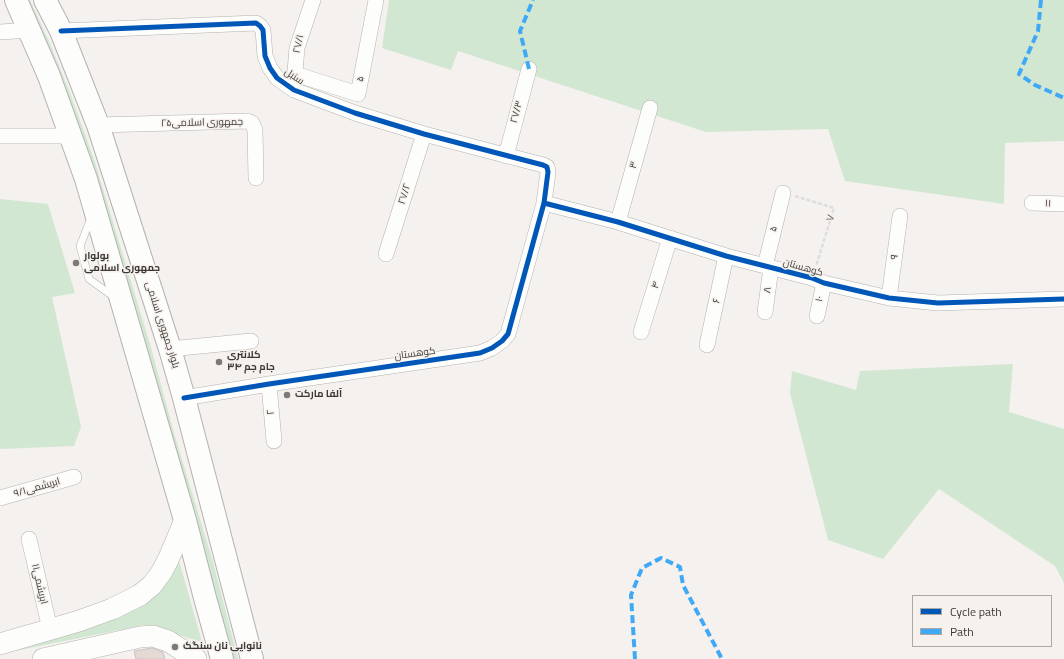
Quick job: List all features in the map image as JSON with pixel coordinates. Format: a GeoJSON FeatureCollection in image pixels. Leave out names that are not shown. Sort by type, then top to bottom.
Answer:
{"type":"FeatureCollection","features":[{"type":"Feature","properties":{"kind":"main road"},"geometry":{"type":"LineString","coordinates":[[16,0],[49,76],[71,136],[122,302],[185,520],[222,659]]}},
{"type":"Feature","properties":{"kind":"main road","name":"بلوار جمهوری اسلامی"},"geometry":{"type":"LineString","coordinates":[[45,0],[61,31],[98,125],[170,349],[252,659]]}},
{"type":"Feature","properties":{"kind":"main road"},"geometry":{"type":"LineString","coordinates":[[0,644],[112,609],[140,595],[152,585],[161,573],[185,520]]}},
{"type":"Feature","properties":{"kind":"main road"},"geometry":{"type":"LineString","coordinates":[[43,659],[148,636],[158,637],[168,641],[196,659]]}},
{"type":"Feature","properties":{"kind":"street","name":"۲۷/۱"},"geometry":{"type":"LineString","coordinates":[[294,90],[297,48],[313,0]]}},
{"type":"Feature","properties":{"kind":"street","name":"۵"},"geometry":{"type":"LineString","coordinates":[[295,74],[358,94],[376,0]]}},
{"type":"Feature","properties":{"kind":"street","name":"سنبل"},"geometry":{"type":"LineString","coordinates":[[61,31],[256,23],[262,30],[265,56],[270,68],[277,78],[294,90],[355,113],[424,134],[542,164],[547,167]]}},
{"type":"Feature","properties":{"kind":"street"},"geometry":{"type":"LineString","coordinates":[[0,32],[30,30]]}},
{"type":"Feature","properties":{"kind":"street","name":"۲۷/۳"},"geometry":{"type":"LineString","coordinates":[[506,156],[529,69]]}},
{"type":"Feature","properties":{"kind":"street","name":"۳"},"geometry":{"type":"LineString","coordinates":[[618,222],[650,108]]}},
{"type":"Feature","properties":{"kind":"street","name":"جمهوری اسلامی۲۵"},"geometry":{"type":"LineString","coordinates":[[98,125],[247,121],[252,123],[254,130],[256,178]]}},
{"type":"Feature","properties":{"kind":"street","name":"۲۷/۲"},"geometry":{"type":"LineString","coordinates":[[386,254],[424,134]]}},
{"type":"Feature","properties":{"kind":"street"},"geometry":{"type":"LineString","coordinates":[[0,136],[71,136]]}},
{"type":"Feature","properties":{"kind":"street","name":"کوهستان"},"geometry":{"type":"LineString","coordinates":[[184,398],[268,384],[480,353],[492,348],[502,341],[508,334],[544,204],[548,172],[547,167]]}},
{"type":"Feature","properties":{"kind":"street","name":"۵"},"geometry":{"type":"LineString","coordinates":[[768,267],[784,193]]}},
{"type":"Feature","properties":{"kind":"street","name":"۱۱"},"geometry":{"type":"LineString","coordinates":[[1032,203],[1064,204]]}},
{"type":"Feature","properties":{"kind":"street","name":"کوهستان"},"geometry":{"type":"LineString","coordinates":[[544,204],[618,222],[726,256],[818,281],[889,298],[938,302],[1064,299]]}},
{"type":"Feature","properties":{"kind":"street","name":"۹"},"geometry":{"type":"LineString","coordinates":[[889,298],[900,216]]}},
{"type":"Feature","properties":{"kind":"street","name":"۴"},"geometry":{"type":"LineString","coordinates":[[642,332],[670,238]]}},
{"type":"Feature","properties":{"kind":"street","name":"۶"},"geometry":{"type":"LineString","coordinates":[[707,345],[726,256]]}},
{"type":"Feature","properties":{"kind":"street","name":"۸"},"geometry":{"type":"LineString","coordinates":[[765,312],[768,267]]}},
{"type":"Feature","properties":{"kind":"street","name":"۱۰"},"geometry":{"type":"LineString","coordinates":[[817,316],[818,281]]}},
{"type":"Feature","properties":{"kind":"street"},"geometry":{"type":"LineString","coordinates":[[170,349],[251,341]]}},
{"type":"Feature","properties":{"kind":"street","name":"۲"},"geometry":{"type":"LineString","coordinates":[[268,384],[274,441]]}},
{"type":"Feature","properties":{"kind":"street","name":"۹/۱ابریشمی"},"geometry":{"type":"LineString","coordinates":[[0,498],[74,477]]}},
{"type":"Feature","properties":{"kind":"street","name":"ابریشمی۱۱"},"geometry":{"type":"LineString","coordinates":[[29,539],[50,629]]}},
{"type":"Feature","properties":{"kind":"green space"},"geometry":{"type":"Polygon","coordinates":[[[24,0],[30,0],[51,46],[93,156],[150,344],[174,433],[213,562],[238,659],[231,659],[24,0]]]}},
{"type":"Feature","properties":{"kind":"green space"},"geometry":{"type":"Polygon","coordinates":[[[389,0],[1064,0],[1064,141],[1005,143],[1004,204],[845,181],[828,129],[706,132],[458,51],[451,70],[382,48],[389,0]]]}},
{"type":"Feature","properties":{"kind":"green space"},"geometry":{"type":"Polygon","coordinates":[[[0,199],[48,204],[75,293],[52,297],[81,427],[74,446],[0,449],[0,199]]]}},
{"type":"Feature","properties":{"kind":"green space"},"geometry":{"type":"Polygon","coordinates":[[[1013,364],[1009,412],[1064,429],[1064,583],[1055,566],[939,489],[883,559],[828,540],[790,393],[792,371],[856,390],[860,371],[1013,364]]]}},
{"type":"Feature","properties":{"kind":"green space"},"geometry":{"type":"Polygon","coordinates":[[[178,557],[202,642],[144,625],[0,654],[107,618],[178,557]]]}},
{"type":"Feature","properties":{"kind":"building"},"geometry":{"type":"Polygon","coordinates":[[[152,648],[163,652],[165,659],[136,659],[134,651],[152,648]]]}},
{"type":"Feature","properties":{"kind":"marked path"},"geometry":{"type":"LineString","coordinates":[[529,69],[520,31],[533,0]]}},
{"type":"Feature","properties":{"kind":"marked path"},"geometry":{"type":"LineString","coordinates":[[1041,0],[1038,31],[1019,74],[1035,85],[1064,98]]}},
{"type":"Feature","properties":{"kind":"marked path"},"geometry":{"type":"LineString","coordinates":[[635,659],[631,595],[642,568],[661,558],[680,567],[683,585],[722,659]]}},
{"type":"Feature","properties":{"kind":"cycle path"},"geometry":{"type":"LineString","coordinates":[[61,31],[256,23],[263,30],[265,56],[270,68],[277,78],[294,90],[355,113],[424,134],[547,167],[548,172],[544,203],[508,334],[502,341],[492,348],[480,353],[184,398]]}},
{"type":"Feature","properties":{"kind":"cycle path"},"geometry":{"type":"LineString","coordinates":[[544,203],[618,222],[726,256],[812,278],[824,283],[889,298],[938,303],[1064,299]]}},
{"type":"Feature","properties":{"kind":"place","name":"بولوار جمهوری اسلامی"},"geometry":{"type":"Point","coordinates":[76,263]}},
{"type":"Feature","properties":{"kind":"place","name":"کلانتری ۳۴ جام جم"},"geometry":{"type":"Point","coordinates":[219,362]}},
{"type":"Feature","properties":{"kind":"place","name":"آلفا مارکت"},"geometry":{"type":"Point","coordinates":[287,395]}},
{"type":"Feature","properties":{"kind":"place","name":"نانوایی نان سنگک"},"geometry":{"type":"Point","coordinates":[175,647]}}]}
